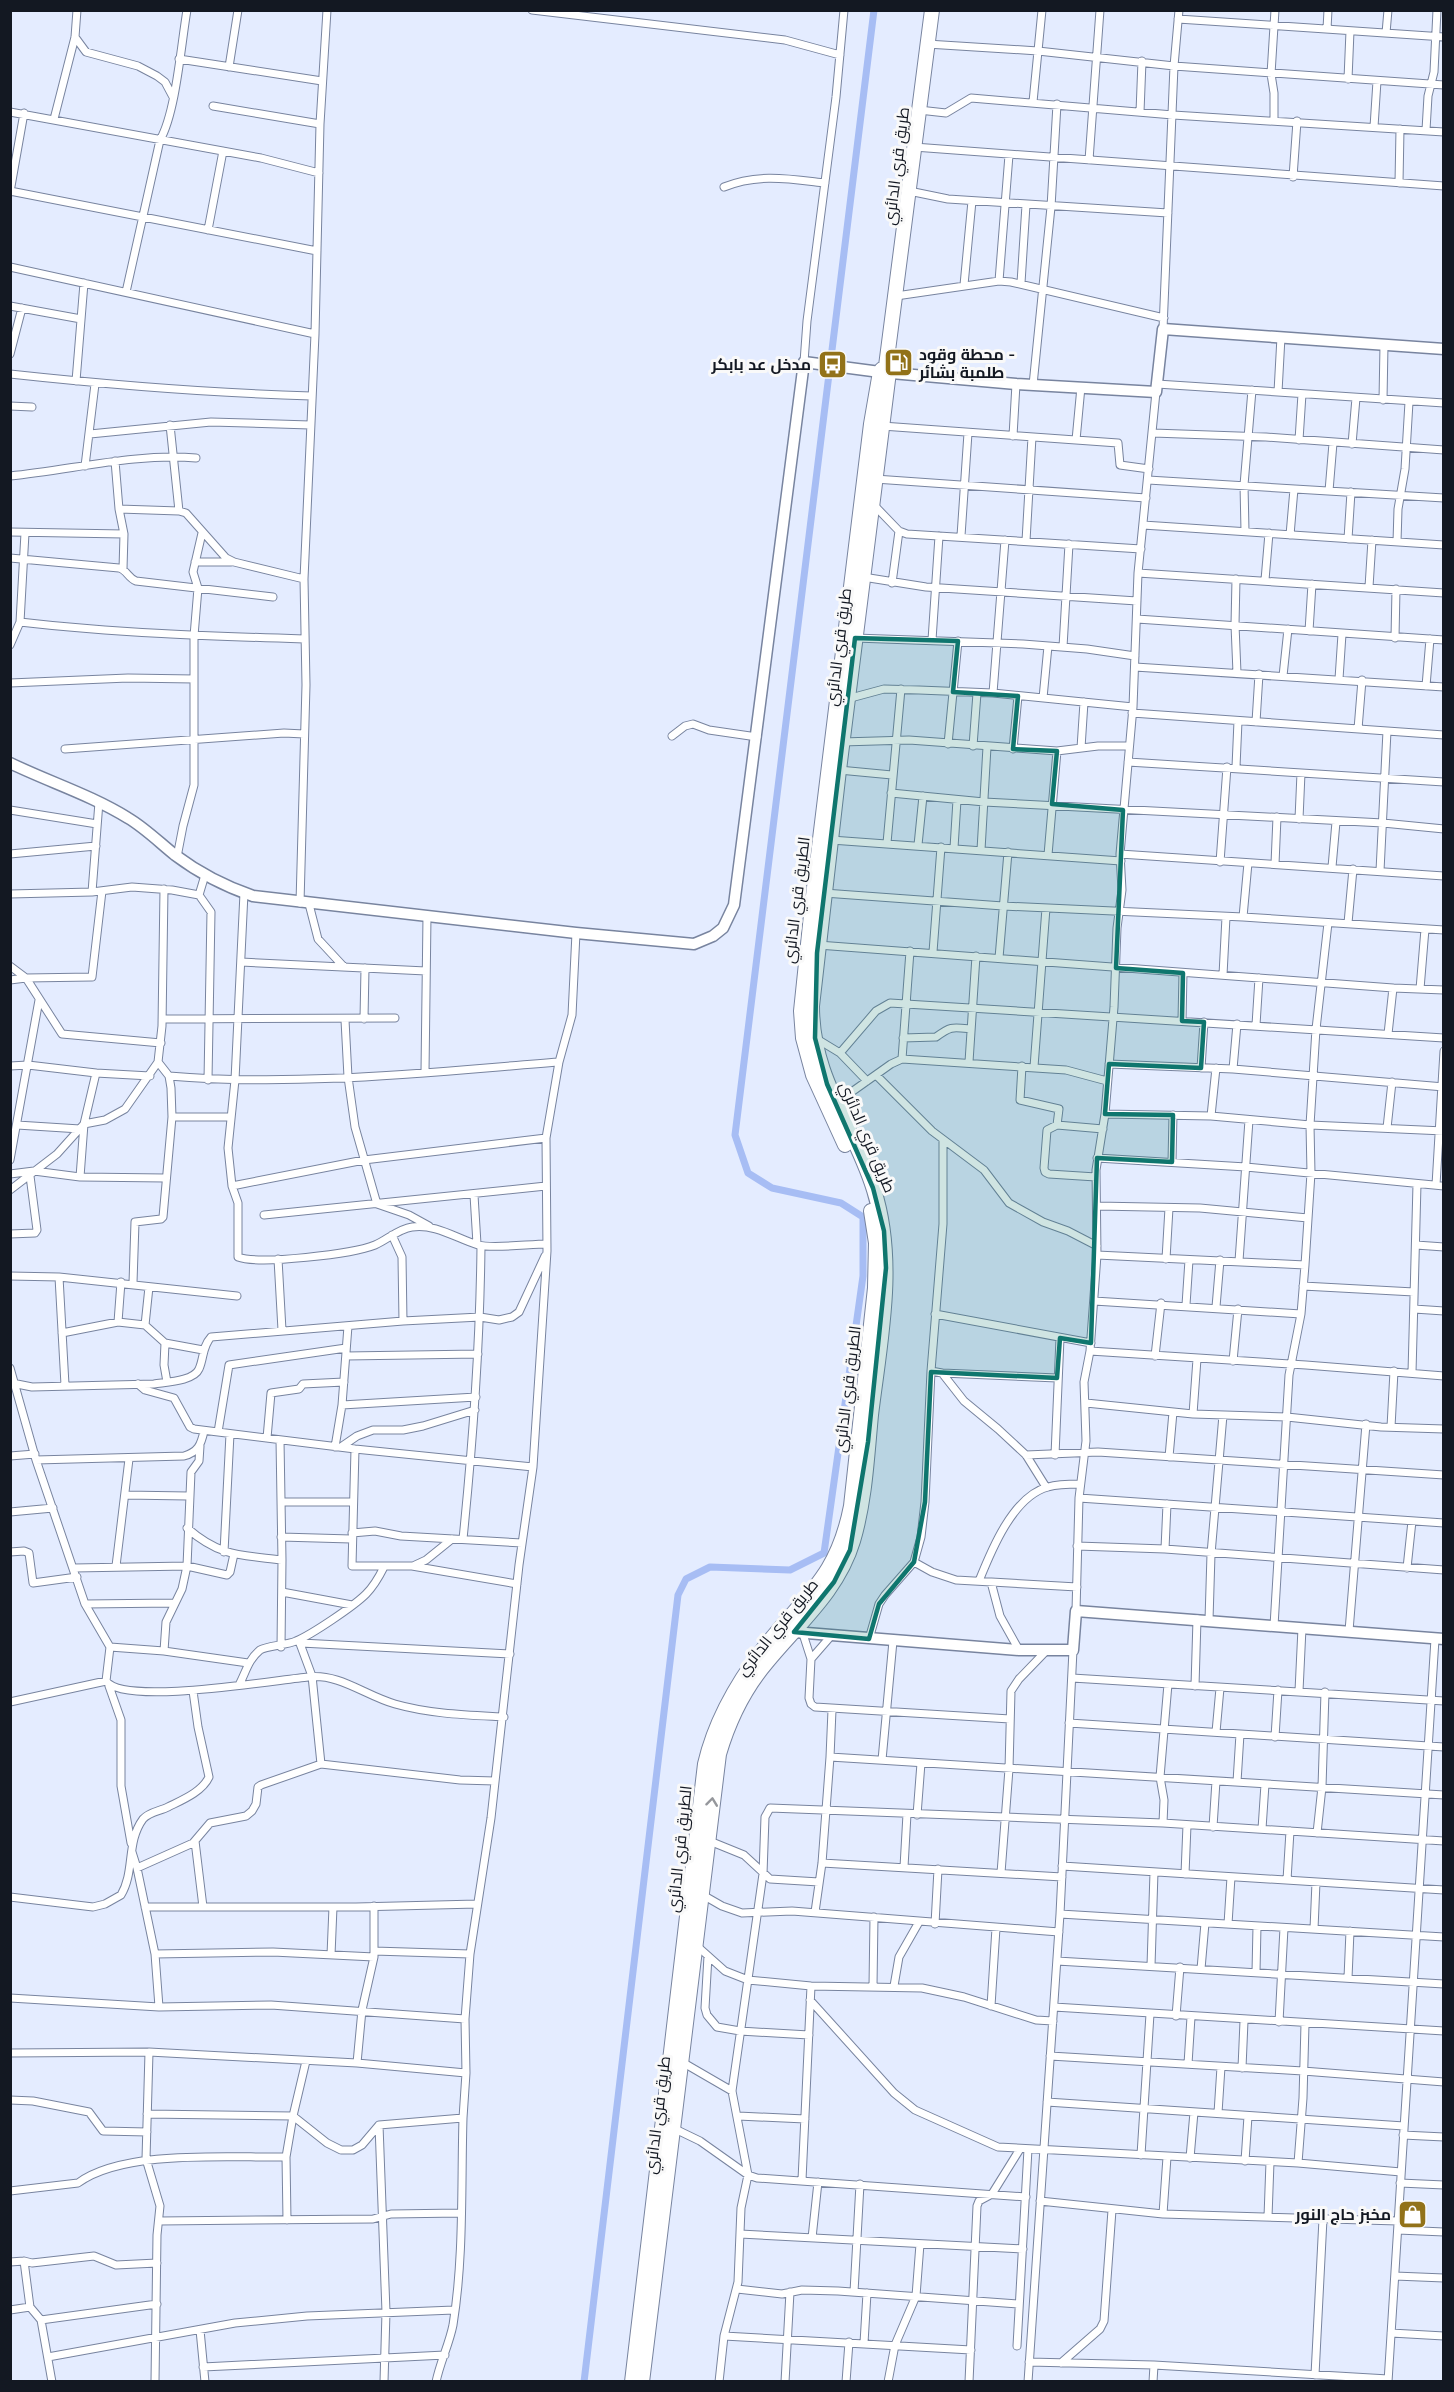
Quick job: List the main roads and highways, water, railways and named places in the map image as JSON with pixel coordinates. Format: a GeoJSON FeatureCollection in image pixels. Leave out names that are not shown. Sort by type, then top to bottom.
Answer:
{"type":"FeatureCollection","features":[{"type":"Feature","properties":{"kind":"highway","name":"طريق قري الدائري"},"geometry":{"type":"LineString","coordinates":[[642,2382],[719,1754],[730,1721],[750,1684],[767,1661],[798,1633],[834,1582],[854,1537],[864,1483],[886,1252],[881,1214],[864,1164],[824,1074],[814,1038],[812,1006],[842,742],[882,426],[885,370],[932,10]]}},
{"type":"Feature","properties":{"kind":"highway","name":"الطريق قري الدائري"},"geometry":{"type":"LineString","coordinates":[[632,2382],[690,1900],[700,1794],[708,1755],[723,1714],[743,1677],[831,1567],[846,1528],[851,1506],[875,1288],[876,1243],[873,1220],[863,1184],[813,1075],[803,1038],[801,1011],[871,424],[885,370]]}},
{"type":"Feature","properties":{"kind":"waterway"},"geometry":{"type":"LineString","coordinates":[[584,2382],[678,1595],[686,1579],[710,1567],[790,1570],[824,1553],[863,1276],[863,1217],[841,1203],[772,1188],[748,1173],[735,1135],[874,10]]}},
{"type":"Feature","properties":{"kind":"place","name":"محطة وقود - طلمبة بشائر"},"geometry":{"type":"Point","coordinates":[898,363]}},
{"type":"Feature","properties":{"kind":"place","name":"مدخل عد بابكر"},"geometry":{"type":"Point","coordinates":[832,364]}},
{"type":"Feature","properties":{"kind":"place","name":"مخبز حاج النور"},"geometry":{"type":"Point","coordinates":[1412,2214]}}]}
